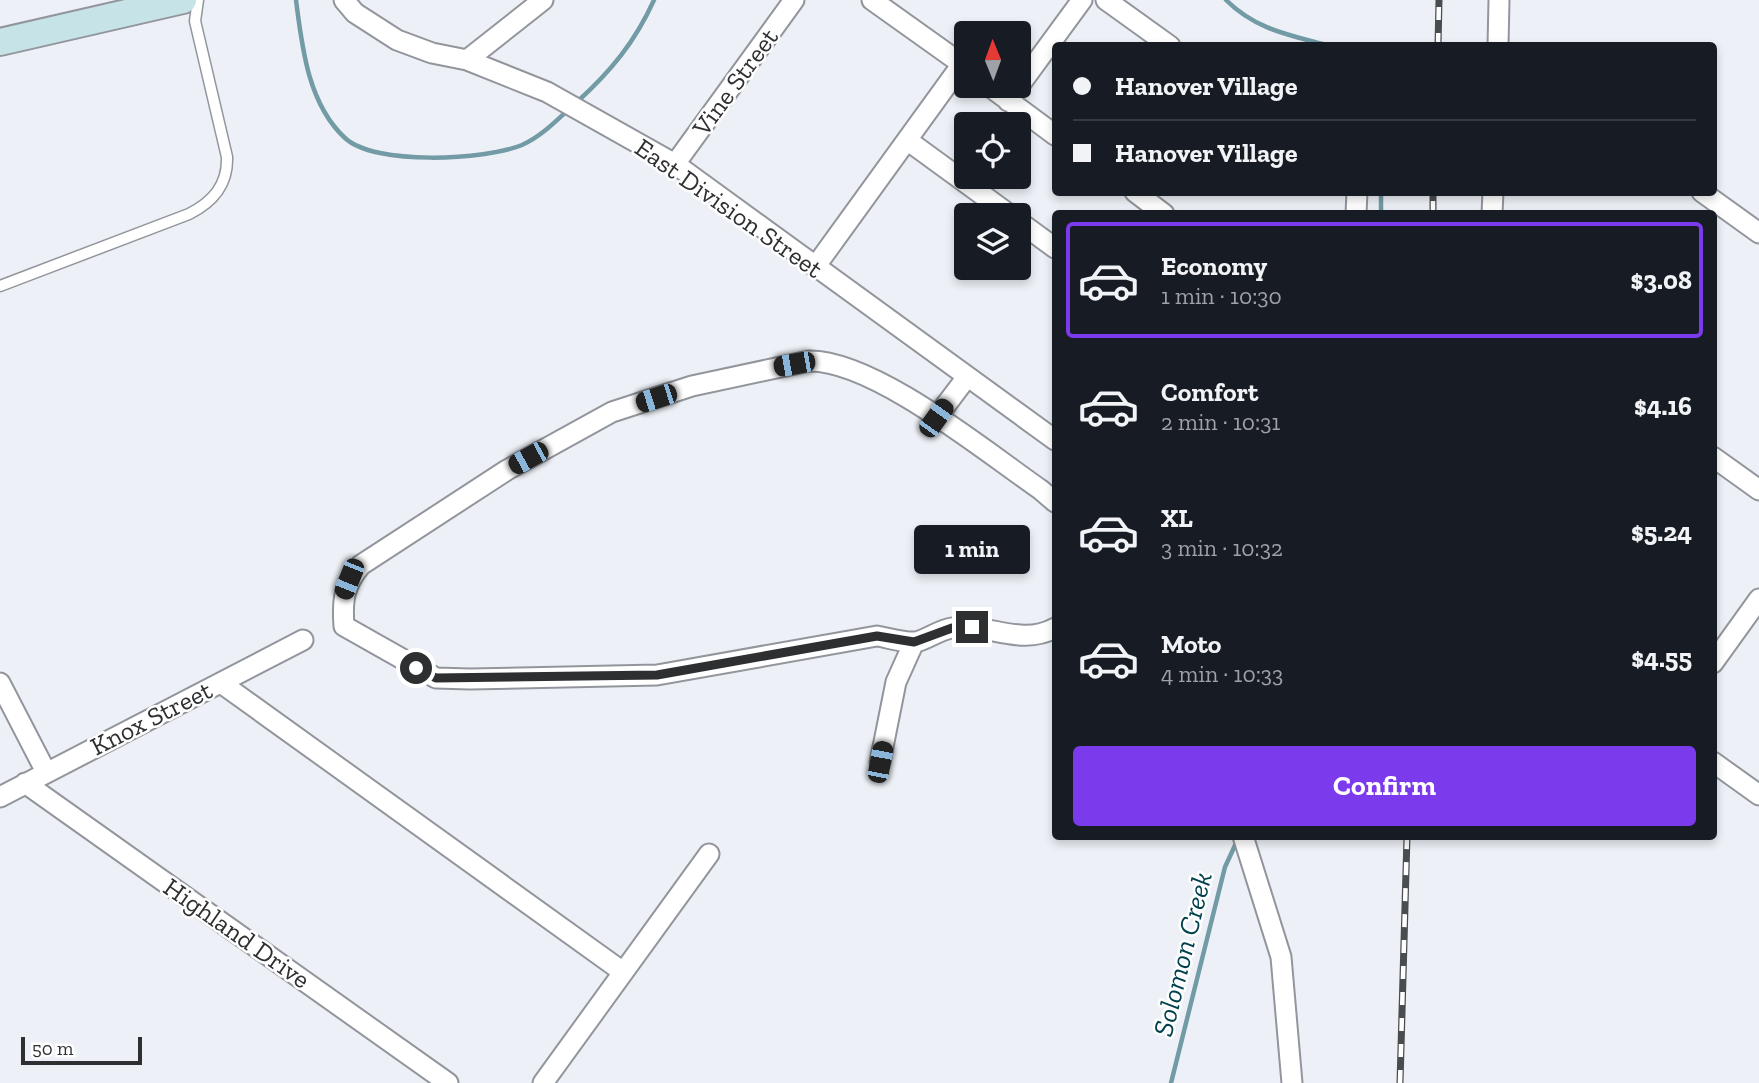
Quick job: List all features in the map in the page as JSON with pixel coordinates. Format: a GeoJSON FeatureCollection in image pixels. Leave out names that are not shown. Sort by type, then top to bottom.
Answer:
{"type":"FeatureCollection","features":[{"type":"Feature","properties":{"kind":"main road"},"geometry":{"type":"LineString","coordinates":[[0,42],[183,0]]}},
{"type":"Feature","properties":{"kind":"street","name":"East Division Street"},"geometry":{"type":"LineString","coordinates":[[344,0],[355,13],[397,40],[432,53],[467,60],[547,92],[675,164],[1052,438]]}},
{"type":"Feature","properties":{"kind":"street"},"geometry":{"type":"LineString","coordinates":[[467,60],[543,0]]}},
{"type":"Feature","properties":{"kind":"street","name":"Vine Street"},"geometry":{"type":"LineString","coordinates":[[675,164],[794,0]]}},
{"type":"Feature","properties":{"kind":"street"},"geometry":{"type":"LineString","coordinates":[[872,0],[954,59]]}},
{"type":"Feature","properties":{"kind":"street"},"geometry":{"type":"LineString","coordinates":[[1008,101],[1082,0]]}},
{"type":"Feature","properties":{"kind":"street"},"geometry":{"type":"LineString","coordinates":[[1106,0],[1164,42]]}},
{"type":"Feature","properties":{"kind":"street"},"geometry":{"type":"LineString","coordinates":[[1498,42],[1499,0]]}},
{"type":"Feature","properties":{"kind":"street"},"geometry":{"type":"LineString","coordinates":[[816,267],[954,79]]}},
{"type":"Feature","properties":{"kind":"street"},"geometry":{"type":"LineString","coordinates":[[1004,98],[1052,133]]}},
{"type":"Feature","properties":{"kind":"street"},"geometry":{"type":"LineString","coordinates":[[907,140],[994,203]]}},
{"type":"Feature","properties":{"kind":"street"},"geometry":{"type":"LineString","coordinates":[[1140,196],[1159,210]]}},
{"type":"Feature","properties":{"kind":"street"},"geometry":{"type":"LineString","coordinates":[[1708,196],[1759,233]]}},
{"type":"Feature","properties":{"kind":"street"},"geometry":{"type":"LineString","coordinates":[[1031,230],[1052,246]]}},
{"type":"Feature","properties":{"kind":"street"},"geometry":{"type":"LineString","coordinates":[[1052,499],[878,381],[827,361],[780,366],[692,386],[612,412],[507,470],[361,565],[349,579],[341,598],[344,626],[436,678],[657,675],[877,636],[914,642],[952,628],[972,627],[1006,636],[1028,636],[1052,629]]}},
{"type":"Feature","properties":{"kind":"street"},"geometry":{"type":"LineString","coordinates":[[936,418],[967,377]]}},
{"type":"Feature","properties":{"kind":"street"},"geometry":{"type":"LineString","coordinates":[[1717,460],[1759,490]]}},
{"type":"Feature","properties":{"kind":"street"},"geometry":{"type":"LineString","coordinates":[[1717,657],[1759,598]]}},
{"type":"Feature","properties":{"kind":"street","name":"Knox Street"},"geometry":{"type":"LineString","coordinates":[[0,796],[303,640]]}},
{"type":"Feature","properties":{"kind":"street"},"geometry":{"type":"LineString","coordinates":[[880,762],[896,682],[914,642]]}},
{"type":"Feature","properties":{"kind":"street"},"geometry":{"type":"LineString","coordinates":[[220,682],[623,972]]}},
{"type":"Feature","properties":{"kind":"street"},"geometry":{"type":"LineString","coordinates":[[0,683],[46,772]]}},
{"type":"Feature","properties":{"kind":"street"},"geometry":{"type":"LineString","coordinates":[[1717,765],[1759,795]]}},
{"type":"Feature","properties":{"kind":"street","name":"Highland Drive"},"geometry":{"type":"LineString","coordinates":[[26,783],[448,1083]]}},
{"type":"Feature","properties":{"kind":"street"},"geometry":{"type":"LineString","coordinates":[[1244,840],[1281,957],[1292,1083]]}},
{"type":"Feature","properties":{"kind":"street"},"geometry":{"type":"LineString","coordinates":[[543,1083],[709,854]]}},
{"type":"Feature","properties":{"kind":"lane"},"geometry":{"type":"LineString","coordinates":[[0,286],[189,214],[213,199],[222,186],[228,170],[227,157],[195,20],[198,0]]}},
{"type":"Feature","properties":{"kind":"waterway","name":"Solomon Creek"},"geometry":{"type":"LineString","coordinates":[[296,0],[304,55],[315,92],[333,124],[345,138],[360,147],[380,153],[431,158],[483,154],[529,142],[568,110]]}},
{"type":"Feature","properties":{"kind":"waterway","name":"Solomon Creek"},"geometry":{"type":"LineString","coordinates":[[577,102],[621,55],[654,0]]}},
{"type":"Feature","properties":{"kind":"waterway","name":"Solomon Creek"},"geometry":{"type":"LineString","coordinates":[[1226,0],[1262,25],[1314,42]]}},
{"type":"Feature","properties":{"kind":"waterway","name":"Solomon Creek"},"geometry":{"type":"LineString","coordinates":[[1381,196],[1381,210]]}},
{"type":"Feature","properties":{"kind":"waterway","name":"Solomon Creek"},"geometry":{"type":"LineString","coordinates":[[1171,1083],[1225,867],[1237,841]]}},
{"type":"Feature","properties":{"kind":"railway"},"geometry":{"type":"LineString","coordinates":[[1438,42],[1439,0]]}},
{"type":"Feature","properties":{"kind":"railway"},"geometry":{"type":"LineString","coordinates":[[1433,196],[1433,210]]}},
{"type":"Feature","properties":{"kind":"railway"},"geometry":{"type":"LineString","coordinates":[[1400,1083],[1407,840]]}},
{"type":"Feature","properties":{"kind":"route"},"geometry":{"type":"LineString","coordinates":[[416,668],[436,678],[470,679],[657,675],[877,636],[914,642],[952,628],[972,627]]}}]}
